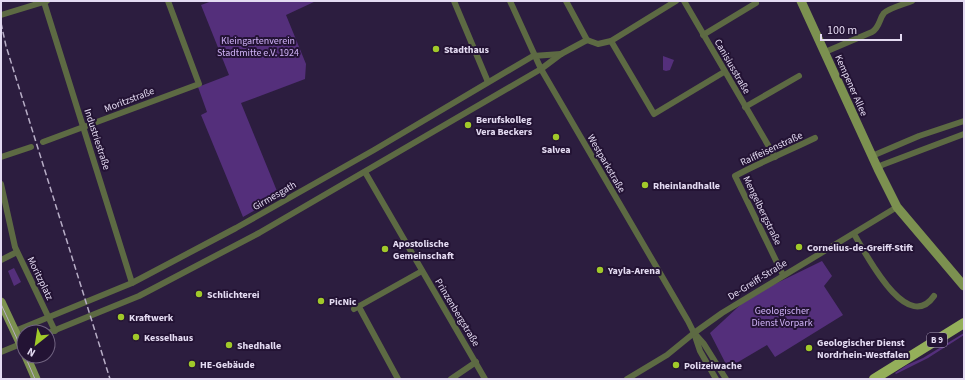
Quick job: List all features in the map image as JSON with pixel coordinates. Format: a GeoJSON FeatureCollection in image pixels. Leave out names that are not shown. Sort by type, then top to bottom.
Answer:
{"type":"FeatureCollection","features":[{"type":"Feature","properties":{"kind":"main road","name":"B 9"},"geometry":{"type":"LineString","coordinates":[[874,379],[964,323]]}},
{"type":"Feature","properties":{"kind":"street","name":"Moritzstraße"},"geometry":{"type":"LineString","coordinates":[[43,142],[199,84],[168,1]]}},
{"type":"Feature","properties":{"kind":"street"},"geometry":{"type":"LineString","coordinates":[[454,1],[488,82]]}},
{"type":"Feature","properties":{"kind":"street","name":"Westparkstraße"},"geometry":{"type":"LineString","coordinates":[[510,1],[541,69],[694,332],[704,344],[726,379]]}},
{"type":"Feature","properties":{"kind":"street"},"geometry":{"type":"LineString","coordinates":[[566,1],[587,40],[598,44],[611,41],[676,1]]}},
{"type":"Feature","properties":{"kind":"street","name":"Canisiusstraße"},"geometry":{"type":"LineString","coordinates":[[684,1],[724,72],[775,157]]}},
{"type":"Feature","properties":{"kind":"street","name":"Kempener Allee"},"geometry":{"type":"LineString","coordinates":[[801,1],[897,207],[964,286]]}},
{"type":"Feature","properties":{"kind":"street"},"geometry":{"type":"LineString","coordinates":[[825,52],[875,30],[886,11],[912,1]]}},
{"type":"Feature","properties":{"kind":"street"},"geometry":{"type":"LineString","coordinates":[[1,15],[46,2]]}},
{"type":"Feature","properties":{"kind":"street","name":"Industriestraße"},"geometry":{"type":"LineString","coordinates":[[46,2],[83,127],[132,283]]}},
{"type":"Feature","properties":{"kind":"street","name":"Canisiusstraße"},"geometry":{"type":"LineString","coordinates":[[703,35],[756,3]]}},
{"type":"Feature","properties":{"kind":"street"},"geometry":{"type":"LineString","coordinates":[[56,331],[139,296],[259,233],[541,69],[561,54],[587,40]]}},
{"type":"Feature","properties":{"kind":"street"},"geometry":{"type":"LineString","coordinates":[[611,41],[654,114],[724,72]]}},
{"type":"Feature","properties":{"kind":"street"},"geometry":{"type":"LineString","coordinates":[[534,56],[561,54]]}},
{"type":"Feature","properties":{"kind":"street","name":"Girmesgath"},"geometry":{"type":"LineString","coordinates":[[15,331],[132,283],[236,228],[374,150],[534,56]]}},
{"type":"Feature","properties":{"kind":"street","name":"Canisiusstraße"},"geometry":{"type":"LineString","coordinates":[[745,107],[799,76]]}},
{"type":"Feature","properties":{"kind":"street"},"geometry":{"type":"LineString","coordinates":[[872,156],[919,136],[964,121]]}},
{"type":"Feature","properties":{"kind":"street"},"geometry":{"type":"LineString","coordinates":[[878,169],[882,165],[964,134]]}},
{"type":"Feature","properties":{"kind":"street","name":"Raiffeisenstraße"},"geometry":{"type":"LineString","coordinates":[[735,176],[756,164],[775,157],[815,138]]}},
{"type":"Feature","properties":{"kind":"street"},"geometry":{"type":"LineString","coordinates":[[1,156],[30,147]]}},
{"type":"Feature","properties":{"kind":"street","name":"Prinzenbergstraße"},"geometry":{"type":"LineString","coordinates":[[365,172],[485,379]]}},
{"type":"Feature","properties":{"kind":"street","name":"Mengelbergstraße"},"geometry":{"type":"LineString","coordinates":[[735,176],[783,275]]}},
{"type":"Feature","properties":{"kind":"street"},"geometry":{"type":"LineString","coordinates":[[1,184],[17,252]]}},
{"type":"Feature","properties":{"kind":"street","name":"De-Greiff-Straße"},"geometry":{"type":"LineString","coordinates":[[627,379],[667,355],[694,332],[722,313],[897,207]]}},
{"type":"Feature","properties":{"kind":"street"},"geometry":{"type":"LineString","coordinates":[[854,234],[880,278],[898,296],[913,307],[918,308],[925,306],[934,296]]}},
{"type":"Feature","properties":{"kind":"street","name":"Moritzplatz"},"geometry":{"type":"LineString","coordinates":[[1,260],[17,252],[52,324]]}},
{"type":"Feature","properties":{"kind":"street"},"geometry":{"type":"LineString","coordinates":[[398,379],[356,308],[422,271]]}},
{"type":"Feature","properties":{"kind":"street"},"geometry":{"type":"LineString","coordinates":[[1,302],[15,331]]}},
{"type":"Feature","properties":{"kind":"street","name":"Westparkstraße"},"geometry":{"type":"LineString","coordinates":[[694,332],[700,351],[716,379]]}},
{"type":"Feature","properties":{"kind":"street"},"geometry":{"type":"LineString","coordinates":[[1,352],[16,348]]}},
{"type":"Feature","properties":{"kind":"street"},"geometry":{"type":"LineString","coordinates":[[451,379],[476,362]]}},
{"type":"Feature","properties":{"kind":"street"},"geometry":{"type":"LineString","coordinates":[[29,364],[36,379]]}},
{"type":"Feature","properties":{"kind":"green space","name":"Kleingartenverein Stadtmitte e.V. 1924"},"geometry":{"type":"Polygon","coordinates":[[[212,1],[316,1],[286,15],[306,64],[305,79],[241,103],[279,196],[243,217],[201,115],[207,112],[198,87],[229,75],[201,5],[212,1]]]}},
{"type":"Feature","properties":{"kind":"green space"},"geometry":{"type":"Polygon","coordinates":[[[663,56],[674,60],[670,70],[663,70],[663,56]]]}},
{"type":"Feature","properties":{"kind":"green space","name":"Geologischer Dienst Vorpark"},"geometry":{"type":"Polygon","coordinates":[[[822,261],[832,276],[824,286],[843,315],[775,357],[767,345],[728,368],[710,333],[750,296],[822,261]]]}},
{"type":"Feature","properties":{"kind":"green space"},"geometry":{"type":"Polygon","coordinates":[[[14,268],[21,282],[14,286],[8,271],[14,268]]]}},
{"type":"Feature","properties":{"kind":"green space"},"geometry":{"type":"Polygon","coordinates":[[[964,333],[964,335],[928,358],[896,374],[895,373],[907,365],[923,358],[964,333]]]}},
{"type":"Feature","properties":{"kind":"tram line"},"geometry":{"type":"LineString","coordinates":[[1,304],[16,337]]}},
{"type":"Feature","properties":{"kind":"tram line"},"geometry":{"type":"LineString","coordinates":[[28,364],[35,379]]}},
{"type":"Feature","properties":{"kind":"railway"},"geometry":{"type":"LineString","coordinates":[[1,23],[6,46],[110,379]]}},
{"type":"Feature","properties":{"kind":"place","name":"Stadthaus"},"geometry":{"type":"Point","coordinates":[436,49]}},
{"type":"Feature","properties":{"kind":"place","name":"Berufskolleg Vera Beckers"},"geometry":{"type":"Point","coordinates":[468,125]}},
{"type":"Feature","properties":{"kind":"place","name":"Salvea"},"geometry":{"type":"Point","coordinates":[556,137]}},
{"type":"Feature","properties":{"kind":"place","name":"Rheinlandhalle"},"geometry":{"type":"Point","coordinates":[645,185]}},
{"type":"Feature","properties":{"kind":"place","name":"Cornelius-de-Greiff-Stift"},"geometry":{"type":"Point","coordinates":[799,247]}},
{"type":"Feature","properties":{"kind":"place","name":"Apostolische Gemeinschaft"},"geometry":{"type":"Point","coordinates":[385,249]}},
{"type":"Feature","properties":{"kind":"place","name":"Yayla-Arena"},"geometry":{"type":"Point","coordinates":[600,270]}},
{"type":"Feature","properties":{"kind":"place","name":"Schlichterei"},"geometry":{"type":"Point","coordinates":[199,294]}},
{"type":"Feature","properties":{"kind":"place","name":"PicNic"},"geometry":{"type":"Point","coordinates":[321,301]}},
{"type":"Feature","properties":{"kind":"place","name":"Kraftwerk"},"geometry":{"type":"Point","coordinates":[121,317]}},
{"type":"Feature","properties":{"kind":"place","name":"Kesselhaus"},"geometry":{"type":"Point","coordinates":[136,337]}},
{"type":"Feature","properties":{"kind":"place","name":"Shedhalle"},"geometry":{"type":"Point","coordinates":[229,345]}},
{"type":"Feature","properties":{"kind":"place","name":"Geologischer Dienst Nordrhein-Westfalen"},"geometry":{"type":"Point","coordinates":[809,348]}},
{"type":"Feature","properties":{"kind":"place","name":"HE-Gebäude"},"geometry":{"type":"Point","coordinates":[192,364]}},
{"type":"Feature","properties":{"kind":"place","name":"Polizeiwache"},"geometry":{"type":"Point","coordinates":[676,365]}}]}
